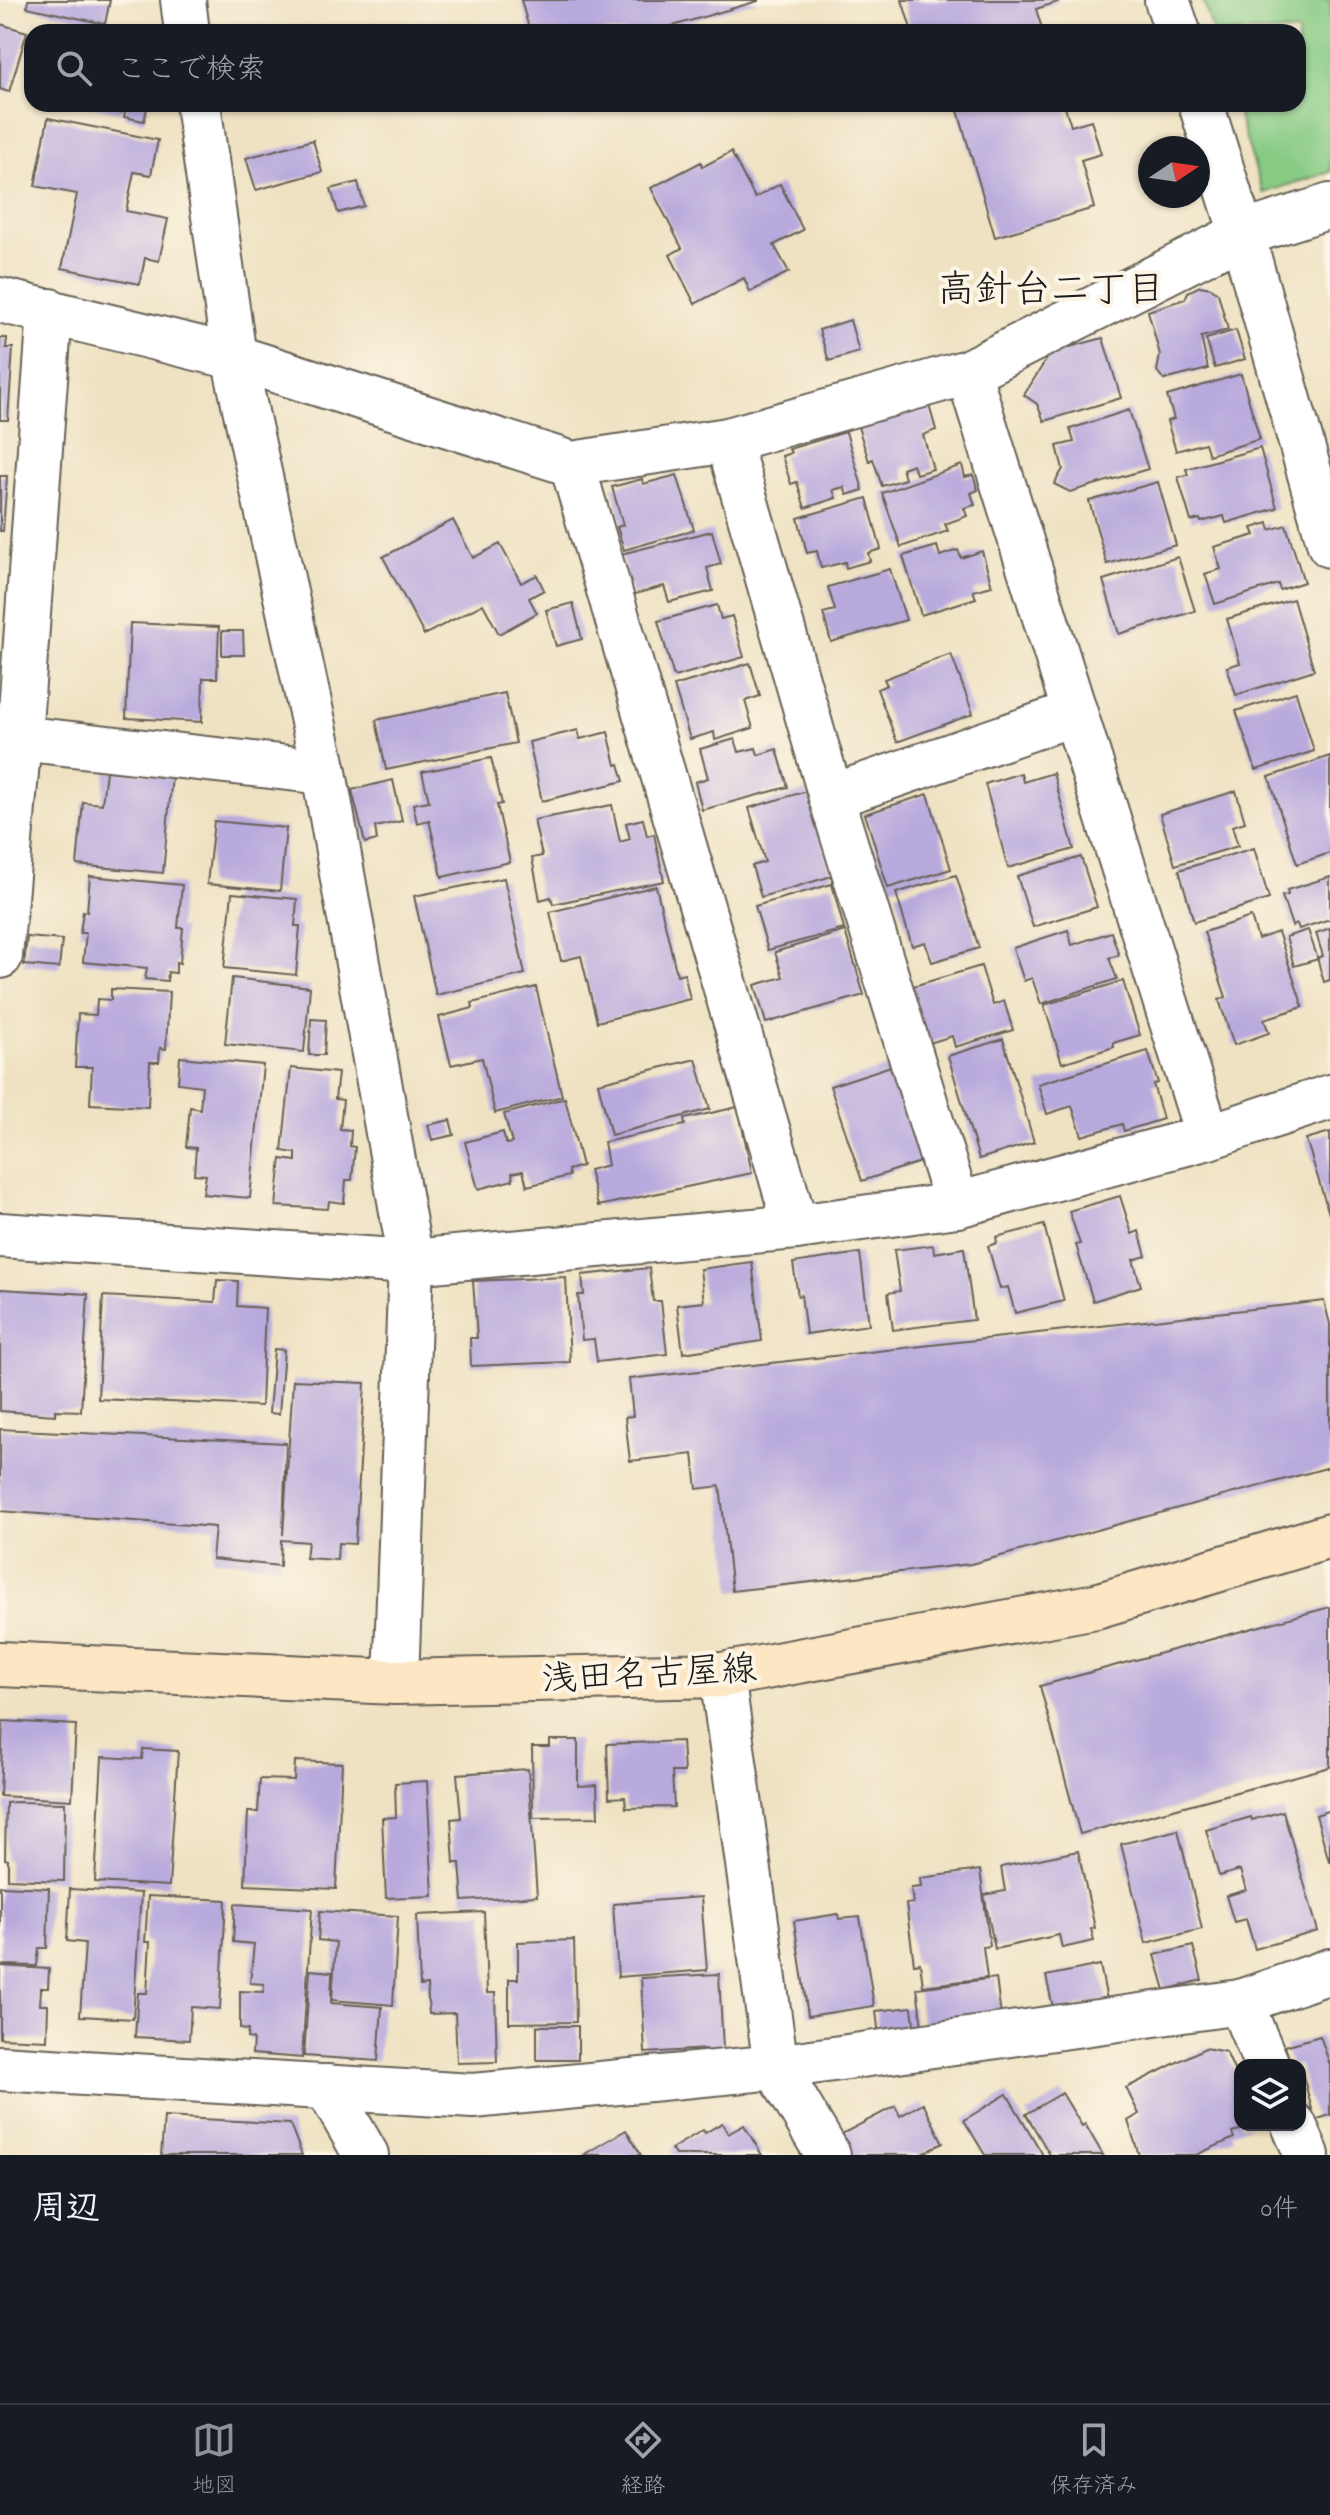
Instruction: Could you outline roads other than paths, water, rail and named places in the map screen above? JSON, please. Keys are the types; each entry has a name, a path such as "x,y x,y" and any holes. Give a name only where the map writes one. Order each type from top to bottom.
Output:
{"main road":[{"name":"浅田名古屋線","path":"0,1664 396,1682 722,1675 1096,1606 1330,1536"}],"street":[{"path":"183,0 186,24"},
{"path":"1167,0 1175,24"},
{"path":"199,112 234,357 324,772 411,1262 396,1682"},
{"path":"1204,112 1242,234 1330,545"},
{"path":"0,300 234,357 572,464 728,440 968,372 1242,234 1330,206"},
{"path":"0,956 10,737 50,311"},
{"path":"968,372 1208,1137"},
{"path":"728,440 831,797 957,1205"},
{"path":"572,464 796,1227"},
{"path":"831,797 1075,713"},
{"path":"10,737 324,772"},
{"path":"0,1235 411,1262 796,1227 957,1205 1208,1137 1330,1097"},
{"path":"722,1675 776,2067 828,2155"},
{"path":"0,2068 473,2096 776,2067 1240,2002 1330,1971"},
{"path":"1240,2002 1264,2059"},
{"path":"327,2087 366,2155"},
{"path":"1297,2131 1307,2155"}],"district":[{"name":"高針台二丁目","path":"1051,288"}]}
